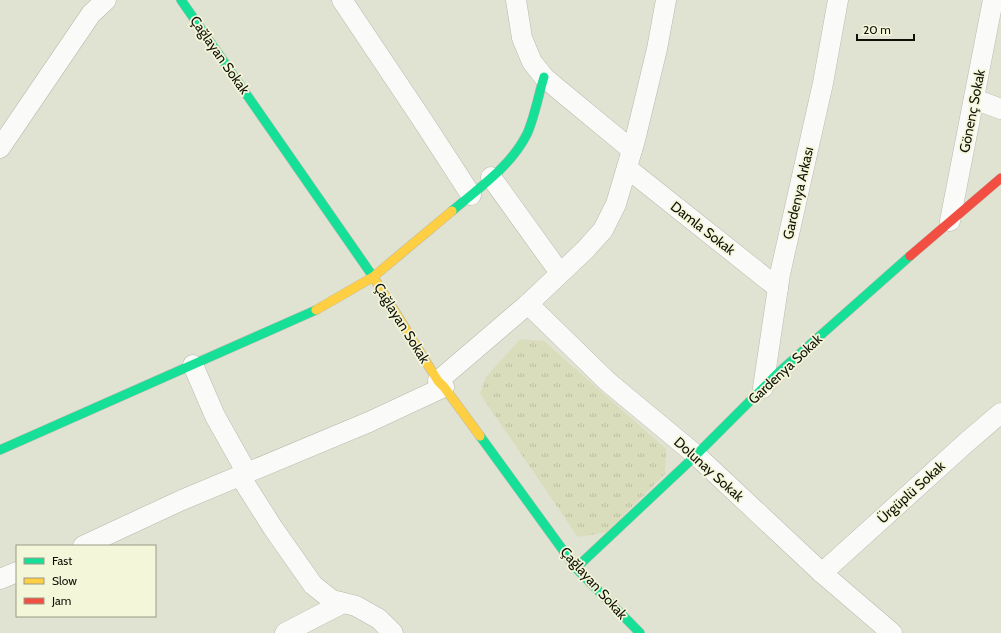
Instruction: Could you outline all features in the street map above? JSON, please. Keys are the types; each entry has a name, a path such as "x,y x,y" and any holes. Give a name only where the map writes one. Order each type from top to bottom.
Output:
{"street":[{"path":"0,148 91,14 106,0"},
{"name":"Çağlayan Sokak","path":"181,0 373,277 441,384 576,568 640,633"},
{"path":"342,0 471,195"},
{"name":"Damla Sokak","path":"516,0 522,38 532,62 544,77 629,159 778,288"},
{"path":"85,545 182,500 369,422 441,384 528,304 603,230 616,204 657,50 666,0"},
{"name":"Gardenya Arkası","path":"763,388 778,288 823,83 838,0"},
{"name":"Gönenç Sokak","path":"950,221 993,0"},
{"path":"0,450 314,311 373,277 471,195 517,152 528,132 544,77"},
{"path":"974,99 1001,109"},
{"path":"491,177 560,273"},
{"name":"Gardenya Sokak","path":"576,568 696,455 778,373 950,221 1001,178"},
{"name":"Dolunay Sokak","path":"528,304 608,382 696,455 822,573 892,633"},
{"path":"194,365 215,416 243,474 273,528 313,585 332,600 356,606 379,619 393,633"},
{"name":"Ürgüplü Sokak","path":"822,573 1001,413"},
{"path":"0,579 16,572"},
{"path":"285,633 343,603"}],"green space":[{"path":"520,339 544,341 666,449 665,474 607,532 578,537 480,394 486,377"}],"traffic: fast":[{"path":"181,0 374,278"},
{"path":"452,211 494,176 520,146 530,128 544,77"},
{"path":"576,568 692,459 778,373 910,256"},
{"path":"0,450 316,310"},
{"path":"480,436 576,568 640,633"}],"traffic: slow":[{"path":"316,310 373,277 452,211"},
{"path":"374,278 438,381 480,436"}],"traffic: jam":[{"path":"910,256 1001,178"}]}
